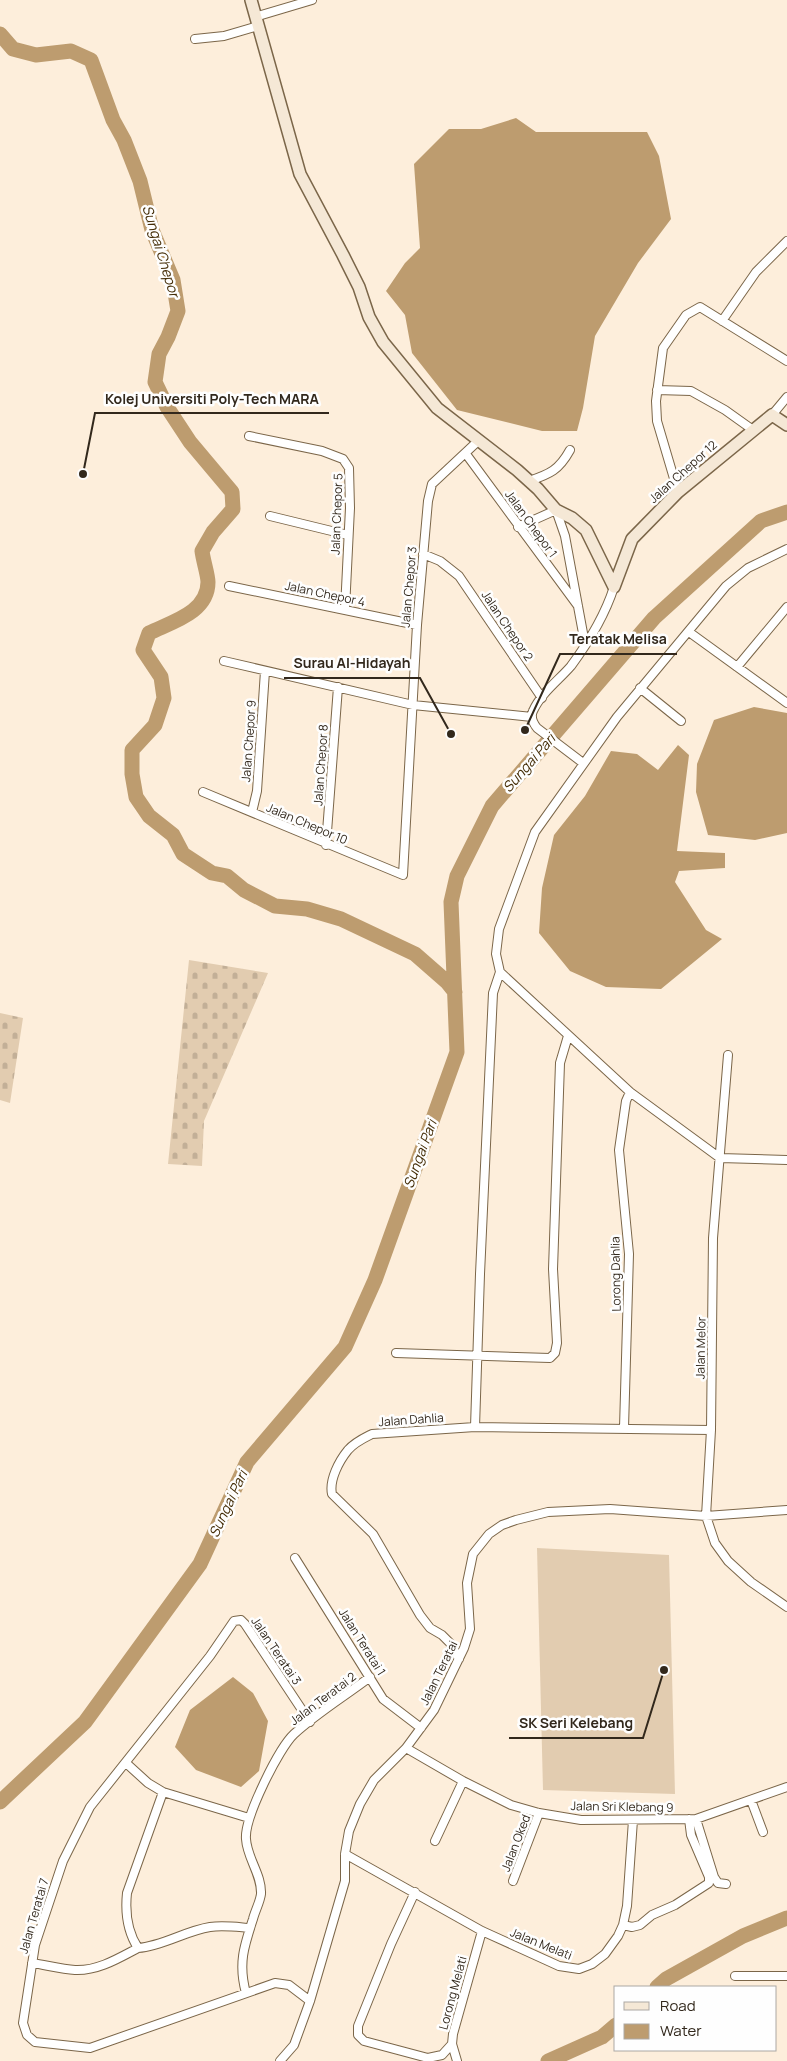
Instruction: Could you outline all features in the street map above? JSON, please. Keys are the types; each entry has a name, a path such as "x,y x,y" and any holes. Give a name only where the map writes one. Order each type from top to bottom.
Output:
{"street":[{"path":"251,0 300,174 359,287 369,317 383,342 437,408 529,481 556,510 572,518 586,530 614,588 605,612 585,644 571,665 542,698 532,713 534,724 537,728 583,763"},
{"path":"195,39 224,36 312,0"},
{"path":"722,321 756,272 787,241"},
{"path":"678,492 657,421 657,390 663,348 686,315 700,307 787,361"},
{"path":"657,390 691,391 725,410 753,430"},
{"path":"787,397 772,415 787,425"},
{"name":"Jalan Chepor 12","path":"614,588 632,539 678,492 772,415"},
{"name":"Jalan Chepor 5","path":"249,436 322,451 343,459 350,468 344,610"},
{"name":"Jalan Chepor 3","path":"403,875 417,624 428,502 432,484 478,441"},
{"path":"529,481 559,467 570,450"},
{"name":"Jalan Chepor 1","path":"466,454 578,606"},
{"path":"518,527 556,510"},
{"name":"Jalan Chepor 1","path":"556,510 565,536 585,644"},
{"path":"270,516 348,535"},
{"path":"475,1427 479,1293 493,993 500,972 496,954 497,939 529,844 542,820 640,688 726,586 748,568 787,549"},
{"name":"Jalan Chepor 2","path":"422,554 440,561 459,576 542,698"},
{"name":"Jalan Chepor 4","path":"229,586 417,624"},
{"path":"737,667 787,607"},
{"path":"689,632 787,703"},
{"path":"224,661 413,705 532,717"},
{"name":"Jalan Chepor 9","path":"252,812 257,791 265,671"},
{"name":"Jalan Chepor 8","path":"326,845 338,687"},
{"path":"640,688 681,721"},
{"name":"Jalan Chepor 10","path":"203,792 326,845 403,875"},
{"path":"500,972 630,1092 720,1158 787,1160"},
{"path":"396,1353 550,1358 555,1353 557,1342 553,1268 560,1063 568,1036"},
{"name":"Jalan Melor","path":"728,1055 713,1238 711,1430 706,1516 716,1543 728,1561 751,1582 787,1607"},
{"name":"Lorong Dahlia","path":"624,1428 630,1254 619,1150 626,1101 630,1092"},
{"name":"Jalan Dahlia","path":"459,1659 451,1644 442,1635 430,1628 420,1615 373,1534 353,1513 338,1502 332,1494 330,1487 333,1477 348,1450 358,1441 372,1434 475,1427 711,1430"},
{"name":"Jalan Teratai","path":"280,2061 294,2045 310,2000 345,1881 345,1854 349,1830 374,1780 406,1748 434,1710 459,1659 470,1629 467,1583 472,1554 489,1534 502,1525 548,1512 610,1509 706,1516 787,1510"},
{"name":"Jalan Teratai 1","path":"295,1558 387,1703 421,1728"},
{"name":"Jalan Teratai 3","path":"239,1620 245,1624 310,1722"},
{"name":"Jalan Teratai 7","path":"239,1620 232,1622 210,1656 90,1807 63,1861 35,1945 23,2023 27,2035 35,2042 90,2048 275,1983 289,1985 310,2000"},
{"name":"Jalan Teratai 2","path":"246,1993 241,1976 243,1949 261,1896 260,1884 246,1840 252,1808 276,1761 292,1736 370,1677"},
{"name":"Jalan Sri Klebang 9","path":"406,1748 463,1781 511,1805 540,1813 581,1820 692,1819 787,1787"},
{"path":"126,1764 148,1783 163,1792 249,1818"},
{"path":"435,1841 463,1781"},
{"path":"138,1948 129,1928 125,1910 127,1893 163,1792"},
{"path":"751,1800 763,1832"},
{"name":"Jalan Oked","path":"513,1881 540,1813"},
{"path":"692,1819 714,1877 718,1883 726,1884"},
{"path":"623,1925 632,1927 640,1925 652,1915 675,1905 709,1883 710,1877 691,1835 692,1819"},
{"name":"Jalan Melati","path":"345,1854 482,1931 559,1966 574,1969 592,1964 605,1954 618,1936 623,1925 627,1906 633,1820"},
{"path":"415,1892 391,1944 358,2026 358,2035 364,2041 428,2058 442,2055 452,2044"},
{"path":"32,1963 76,1970 90,1969 113,1961 138,1948 150,1947 210,1927 232,1926 250,1928"},
{"name":"Lorong Melati","path":"457,2061 452,2044 453,2034 482,1931"},
{"path":"735,1976 787,1976"}],"green space":[{"path":"189,960 268,973 204,1121 202,1166 168,1164"},
{"path":"0,1013 23,1018 10,1103 0,1100"},
{"path":"537,1548 669,1555 675,1794 543,1790"}],"water":[{"path":"516,118 536,132 647,132 659,156 671,219 638,263 595,336 583,408 577,431 542,431 457,410 412,353 405,315 386,291 405,263 420,248 414,164 449,129 481,129"},
{"path":"754,707 787,713 787,833 755,840 708,835 696,792 697,764 714,720"},
{"path":"678,745 689,755 677,851 725,853 725,868 679,871 675,882 706,930 722,939 661,989 606,987 570,971 539,933 542,888 554,835 585,796 611,751 637,754 658,770"},
{"path":"233,1677 253,1693 268,1721 259,1771 241,1787 196,1770 175,1747 190,1710"}],"waterway":[{"name":"Sungai Chepor","path":"0,34 13,49 36,55 71,51 91,60 113,120 124,140 140,181 152,230 173,280 178,311 159,354 155,382 167,407 190,442 232,492 233,509 213,532 202,551 208,582 202,602 187,615 149,633 143,650 161,677 164,698 155,725 132,750 132,774 136,797 149,816 173,835 183,854 212,873 227,876 244,890 275,906 307,909 341,919 415,954 447,982 455,992"},
{"name":"Sungai Pari","path":"0,1802 85,1722 200,1564 247,1462 345,1347 375,1280 457,1052 451,902 457,876 492,806 654,618 761,521 787,512"},
{"path":"658,1986 666,1979 743,1936 787,1918"},
{"path":"548,2061 602,2037 614,2027"}],"place":[{"name":"Kolej Universiti Poly-Tech MARA","path":"83,474"},
{"name":"Teratak Melisa","path":"525,730"},
{"name":"Surau Al-Hidayah","path":"451,734"},
{"name":"SK Seri Kelebang","path":"664,1670"}]}
